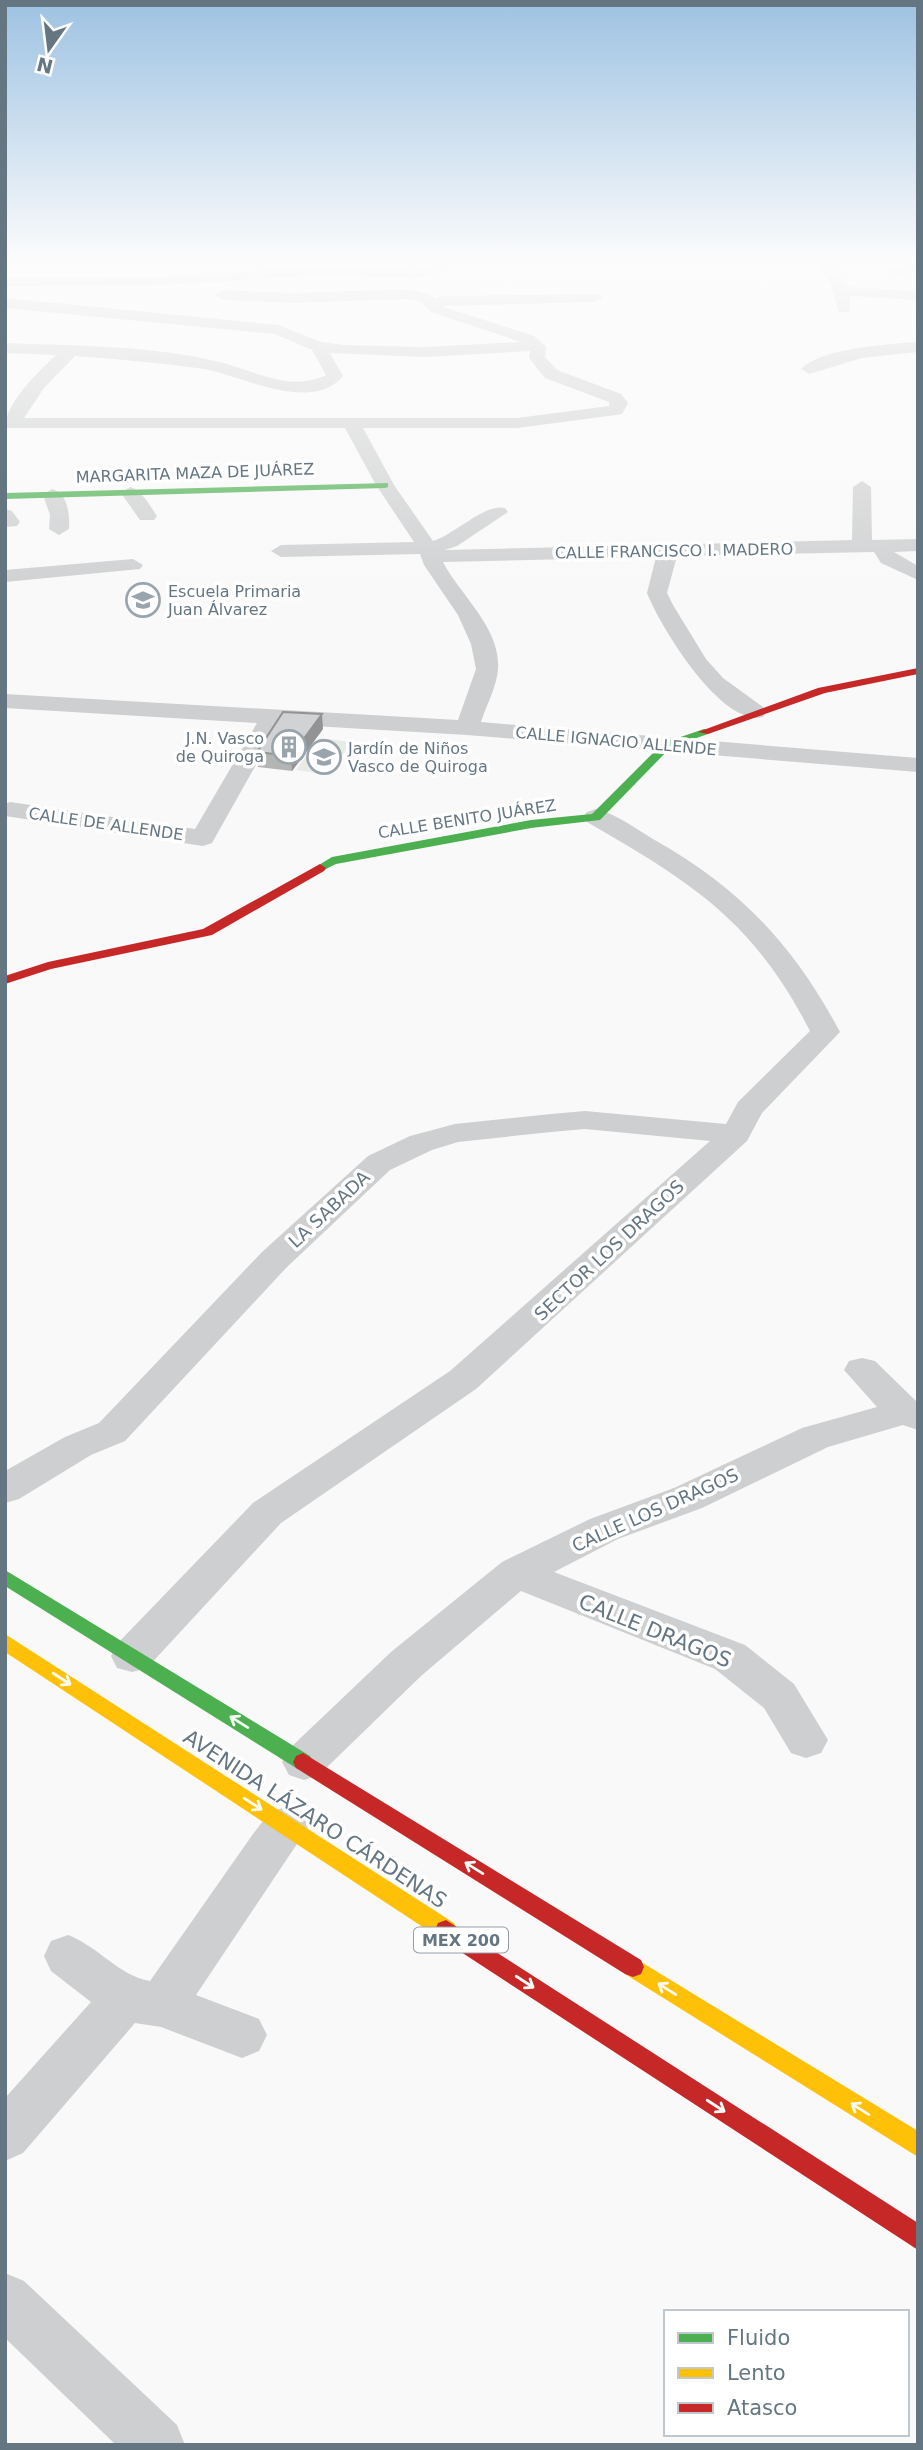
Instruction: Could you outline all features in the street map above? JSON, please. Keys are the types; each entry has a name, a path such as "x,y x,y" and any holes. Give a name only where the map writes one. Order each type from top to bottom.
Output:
{"street":[{"path":"9,423 42,376"},
{"path":"248,376 268,385 308,385 328,381 335,376"},
{"path":"9,423 517,423 610,412 615,410 619,402 615,398 557,376"},
{"path":"31,445 46,423"},
{"path":"351,424 386,485 469,615 482,643 487,669 467,728"},
{"name":"MARGARITA MAZA DE JUÁREZ","path":"5,496 386,485"},
{"path":"862,487 860,521 872,546 888,559 918,574"},
{"path":"130,492 147,516"},
{"path":"52,495 60,515 59,529"},
{"path":"282,560 431,556 498,512"},
{"name":"CALLE FRANCISCO I. MADERO","path":"431,556 918,545"},
{"path":"668,551 657,593 662,605 697,662 715,683 755,712"},
{"path":"5,576 133,565"},
{"path":"596,817 667,745 822,690 918,671"},
{"name":"CALLE IGNACIO ALLENDE","path":"5,701 467,728 918,765"},
{"name":"CALLE DE ALLENDE","path":"10,810 203,838 272,716"},
{"name":"CALLE BENITO JUÁREZ","path":"5,980 48,966 207,932 332,861 531,824 596,817"},
{"name":"SECTOR LOS DRAGOS","path":"132,1656 242,1536 267,1513 463,1380 520,1332 736,1134 749,1109 825,1032 810,1001 742,916 719,893 665,856 596,817"},
{"name":"LA SABADA","path":"5,1489 78,1446 112,1432 274,1260 379,1163 421,1143 455,1133 585,1120 736,1134"},
{"path":"862,1370 911,1415"},
{"name":"CALLE LOS DRAGOS","path":"304,1762 406,1664 516,1573 604,1529 688,1498 815,1437 911,1415"},
{"name":"CALLE DRAGOS","path":"516,1573 730,1657 779,1696 806,1740"},
{"path":"5,1577 918,2145"},
{"name":"AVENIDA LÁZARO CÁRDENAS","path":"5,1642 918,2238"},
{"path":"5,2136 212,1934 257,1861 286,1826"},
{"path":"68,1956 143,2002 242,2035"},
{"path":"5,2300 157,2445"}],"shaded area":[{"path":"319,738 351,742 329,775 296,770"}],"building":[{"path":"283,712 322,714 291,756 257,752"}],"traffic: fast":[{"path":"5,496 385,485"},
{"path":"320,868 332,861 531,824 596,817 667,745 704,732"},
{"path":"5,1577 303,1762"}],"traffic: slow":[{"path":"5,1642 446,1930"},
{"path":"633,1967 918,2145"}],"traffic: jam":[{"path":"704,732 822,690 918,671"},
{"path":"5,980 48,966 207,932 320,868"},
{"path":"303,1762 633,1967"},
{"path":"446,1930 918,2238"}],"place":[{"name":"Escuela Primaria Juan Álvarez","path":"143,600"},
{"name":"J.N. Vasco de Quiroga","path":"289,747"},
{"name":"Jardín de Niños Vasco de Quiroga","path":"324,757"}]}
